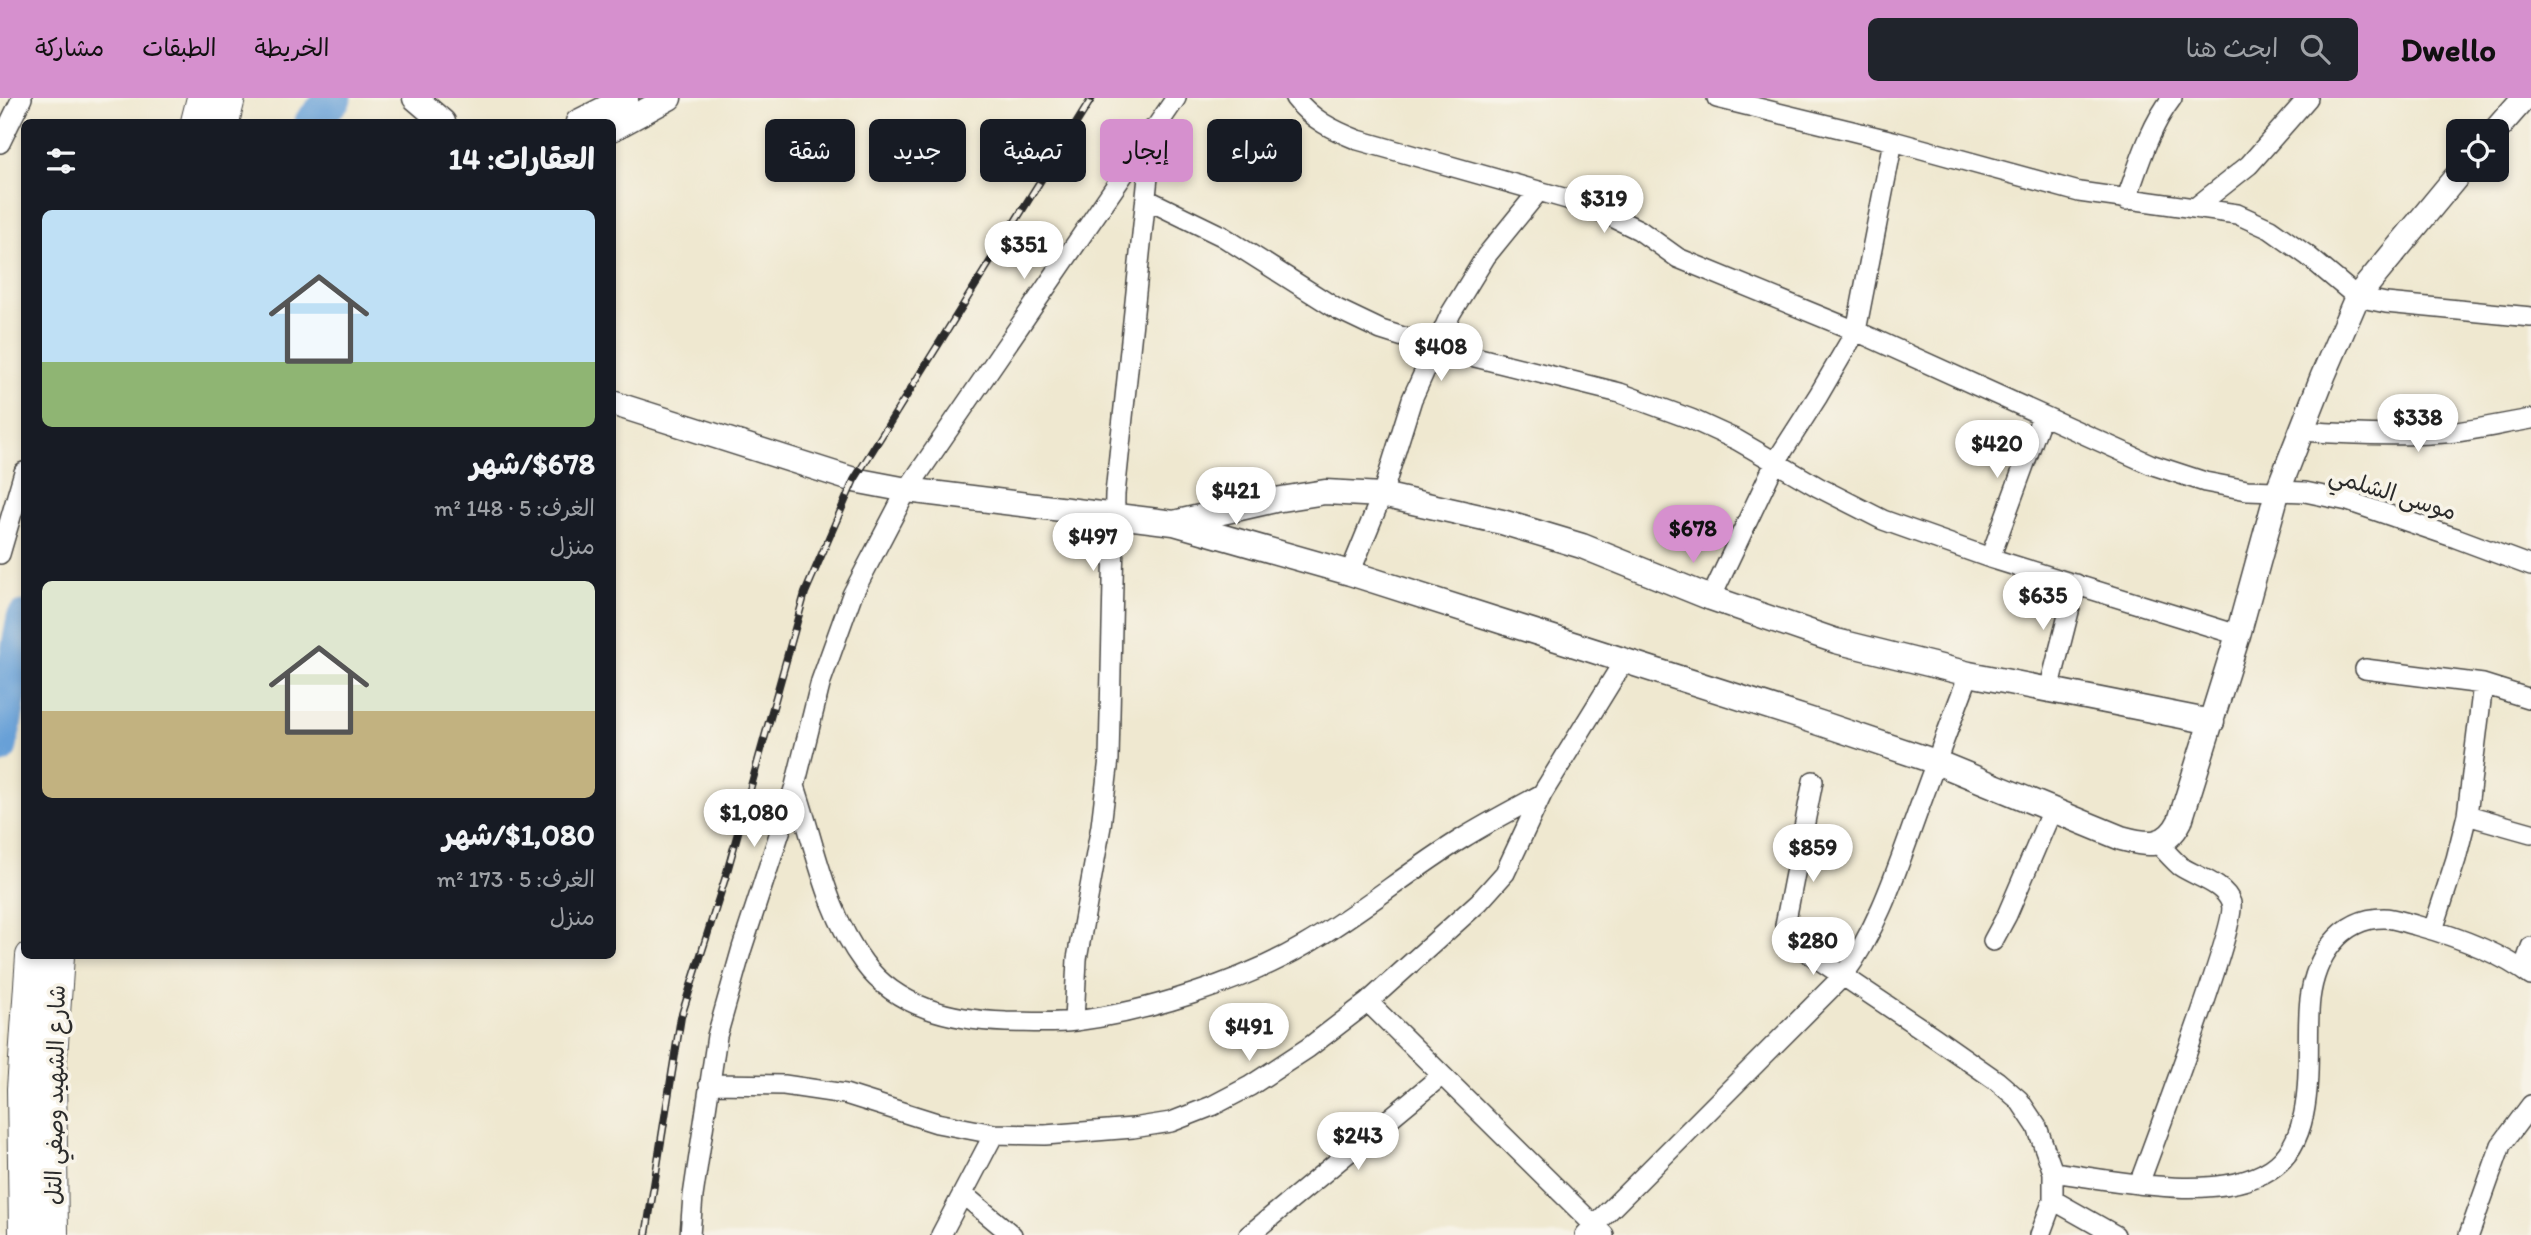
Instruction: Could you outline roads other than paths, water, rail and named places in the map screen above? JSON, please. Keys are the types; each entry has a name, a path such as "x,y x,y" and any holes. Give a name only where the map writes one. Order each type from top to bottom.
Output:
{"main road":[{"path":"204,108 220,119"},
{"name":"شارع الشهيد وصفي التل","path":"24,1235 22,1089 52,959"},
{"name":"شارع الشهيد وصفي التل","path":"52,959 53,1235"}],"street":[{"path":"0,144 22,98"},
{"path":"415,98 440,119"},
{"path":"584,119 626,98"},
{"path":"616,126 669,98"},
{"path":"1160,119 1176,98"},
{"name":"موسى الشلمي","path":"1295,98 1304,110 1329,129 1358,140 1567,199 1602,212 1639,230 1678,258 1856,331 2150,464 2205,482 2246,490 2305,492 2348,501 2531,566"},
{"path":"1717,98 1893,141 2079,192 2236,214 2270,229 2308,256 2357,297 2386,303 2531,317"},
{"path":"2126,200 2160,113 2172,98"},
{"path":"2196,207 2249,165 2308,98"},
{"path":"2506,119 2524,98"},
{"path":"1711,598 1774,463 1856,331 1893,141"},
{"path":"690,1235 717,1037 795,786 821,681 852,595 907,490 1116,182"},
{"path":"1074,1021 1077,959 1101,826 1109,760 1114,517 1148,182"},
{"path":"616,404 834,475 907,490 1174,523 1350,573 1936,762 2121,838 2148,844 2158,843 2171,836 2180,821 2213,722 2277,493 2357,297 2452,182"},
{"path":"1350,573 1382,495 1412,399 1435,347 1469,282 1486,256 1538,192"},
{"path":"1146,199 1222,236 1336,309 1381,330 1435,347 1620,393 1691,419 1737,440 1774,463 1883,520 1990,558 2238,635"},
{"path":"1990,558 2042,416"},
{"path":"2303,431 2364,436 2458,432 2531,419"},
{"path":"0,554 21,482"},
{"path":"1174,523 1275,500 1325,492 1382,495 1502,522 1582,546 1711,598 1836,641 1969,674 2213,722"},
{"path":"1273,552 1263,542 1259,528 1265,511 1275,500"},
{"path":"2049,690 2076,584"},
{"path":"709,1084 784,1085 834,1092 937,1123 994,1134 1091,1132 1171,1122 1212,1106 1251,1086 1308,1048 1368,1002 1479,902 1505,873 1542,794 1624,661"},
{"path":"2365,669 2483,684 2531,699"},
{"path":"1368,1002 1595,1232 1713,1104 1843,976 1857,957 1875,921 1969,674"},
{"path":"2433,930 2456,859 2466,815 2483,684"},
{"path":"1813,782 1785,925 1793,942 1934,1037 2019,1100 2037,1127 2053,1172 2053,1200 2040,1235"},
{"path":"795,786 839,918 855,950 876,976 917,1006 949,1016 995,1021 1074,1021 1145,1007 1224,983 1280,958 1326,932 1463,838 1542,794"},
{"path":"1993,942 2052,810"},
{"path":"2466,815 2531,833"},
{"path":"2139,1184 2221,953 2233,909 2226,894 2181,866 2158,843"},
{"path":"2053,1172 2172,1188 2209,1187 2249,1180 2273,1168 2290,1149 2305,1110 2313,981 2335,938 2351,926 2369,919 2387,918 2433,930 2465,941 2527,973 2531,947"},
{"path":"1250,1235 1441,1076"},
{"path":"2469,1235 2501,1144 2531,1105"},
{"path":"942,1235 994,1134"},
{"path":"964,1195 1012,1235"},
{"path":"2053,1200 2115,1235"}],"waterway":[{"path":"315,119 334,98"},
{"path":"0,746 21,634"}],"railway":[{"path":"646,1235 681,1017 725,879 805,593 854,480 1092,98"}]}
